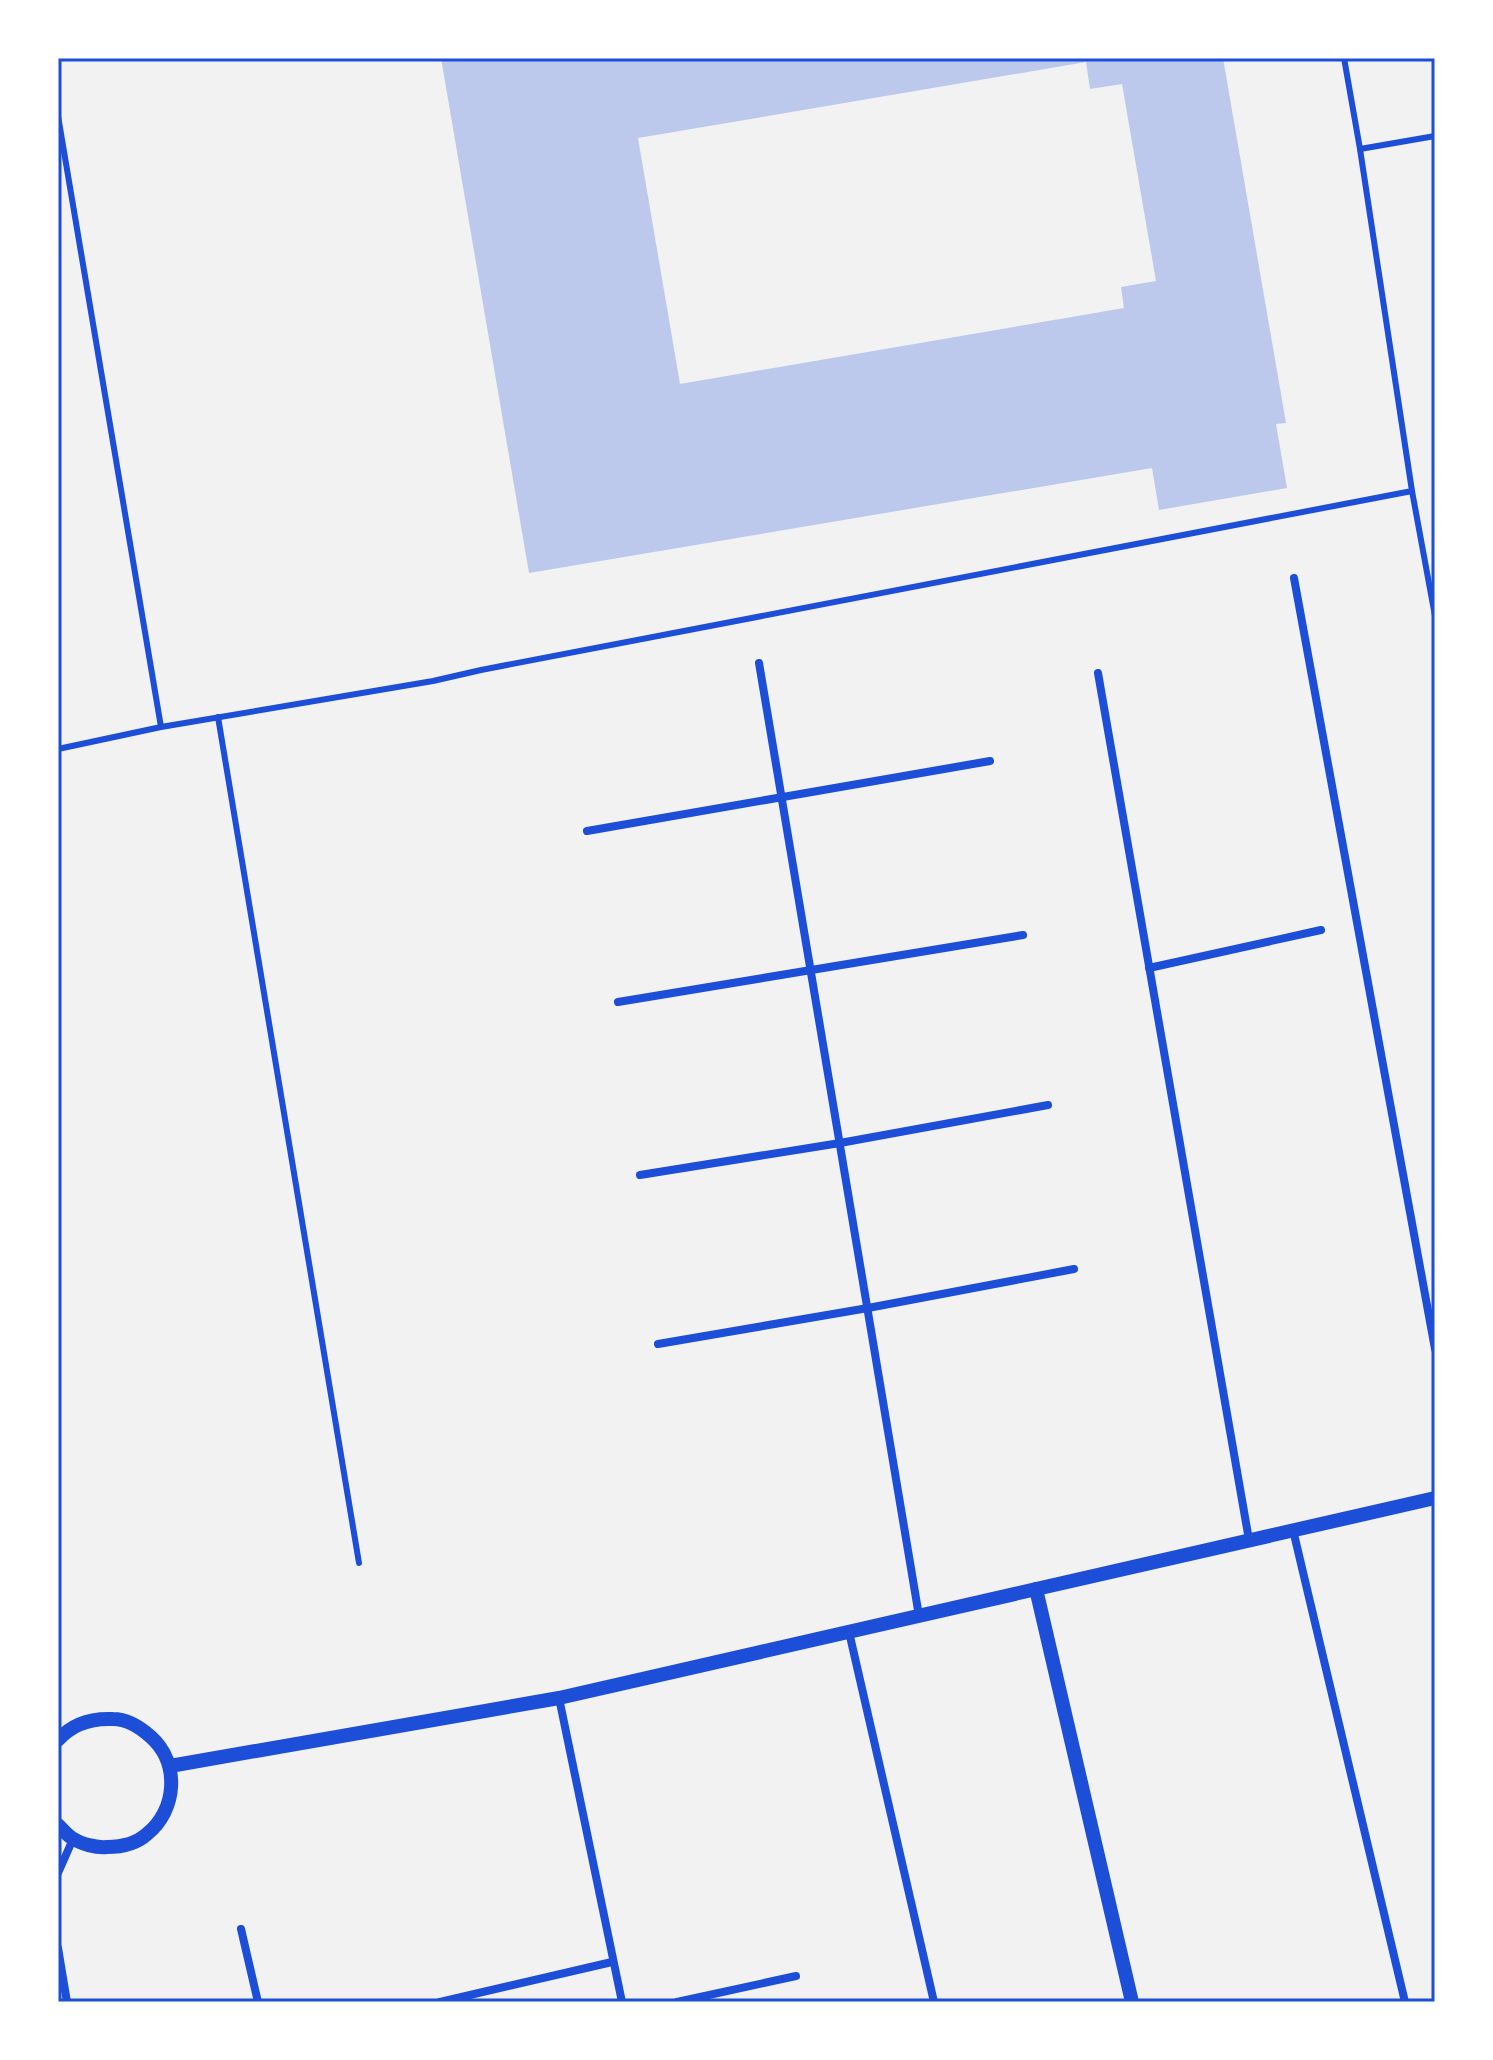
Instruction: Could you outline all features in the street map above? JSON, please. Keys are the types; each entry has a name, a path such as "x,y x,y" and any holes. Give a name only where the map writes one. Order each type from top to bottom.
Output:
{"street":[{"path":"1294,578 1435,1349"},
{"path":"759,663 919,1616"},
{"path":"1098,673 1249,1540"},
{"path":"587,831 990,761"},
{"path":"1149,968 1321,930"},
{"path":"618,1002 1023,935"},
{"path":"640,1175 1048,1105"},
{"path":"658,1344 1074,1269"},
{"path":"170,1766 559,1698 1435,1498"},
{"path":"1293,1530 1405,2002"},
{"path":"1036,1589 1132,2002"},
{"path":"849,1632 934,2002"},
{"path":"559,1698 622,2002"},
{"path":"60,1733 93,1719 118,1719 141,1728 159,1745 170,1766 172,1792 163,1816 146,1835 123,1846 97,1848 65,1841"},
{"path":"58,1825 65,1841 58,1873"},
{"path":"241,1929 258,2002"},
{"path":"58,1948 67,2002"},
{"path":"440,2002 612,1962"},
{"path":"677,2002 796,1976"}],"lane":[{"path":"1344,58 1412,491 1435,616"},
{"path":"58,116 161,727"},
{"path":"1360,149 1435,136"},
{"path":"58,749 161,727 433,681 1412,491"},
{"path":"218,717 359,1563"}],"building":[{"path":"441,58 1223,58 1286,423 1276,424 1287,488 1159,510 1152,468 529,573","holes":["1086,62 1090,89 1122,84 1156,281 1121,287 1124,308 680,384 638,138"]}]}
